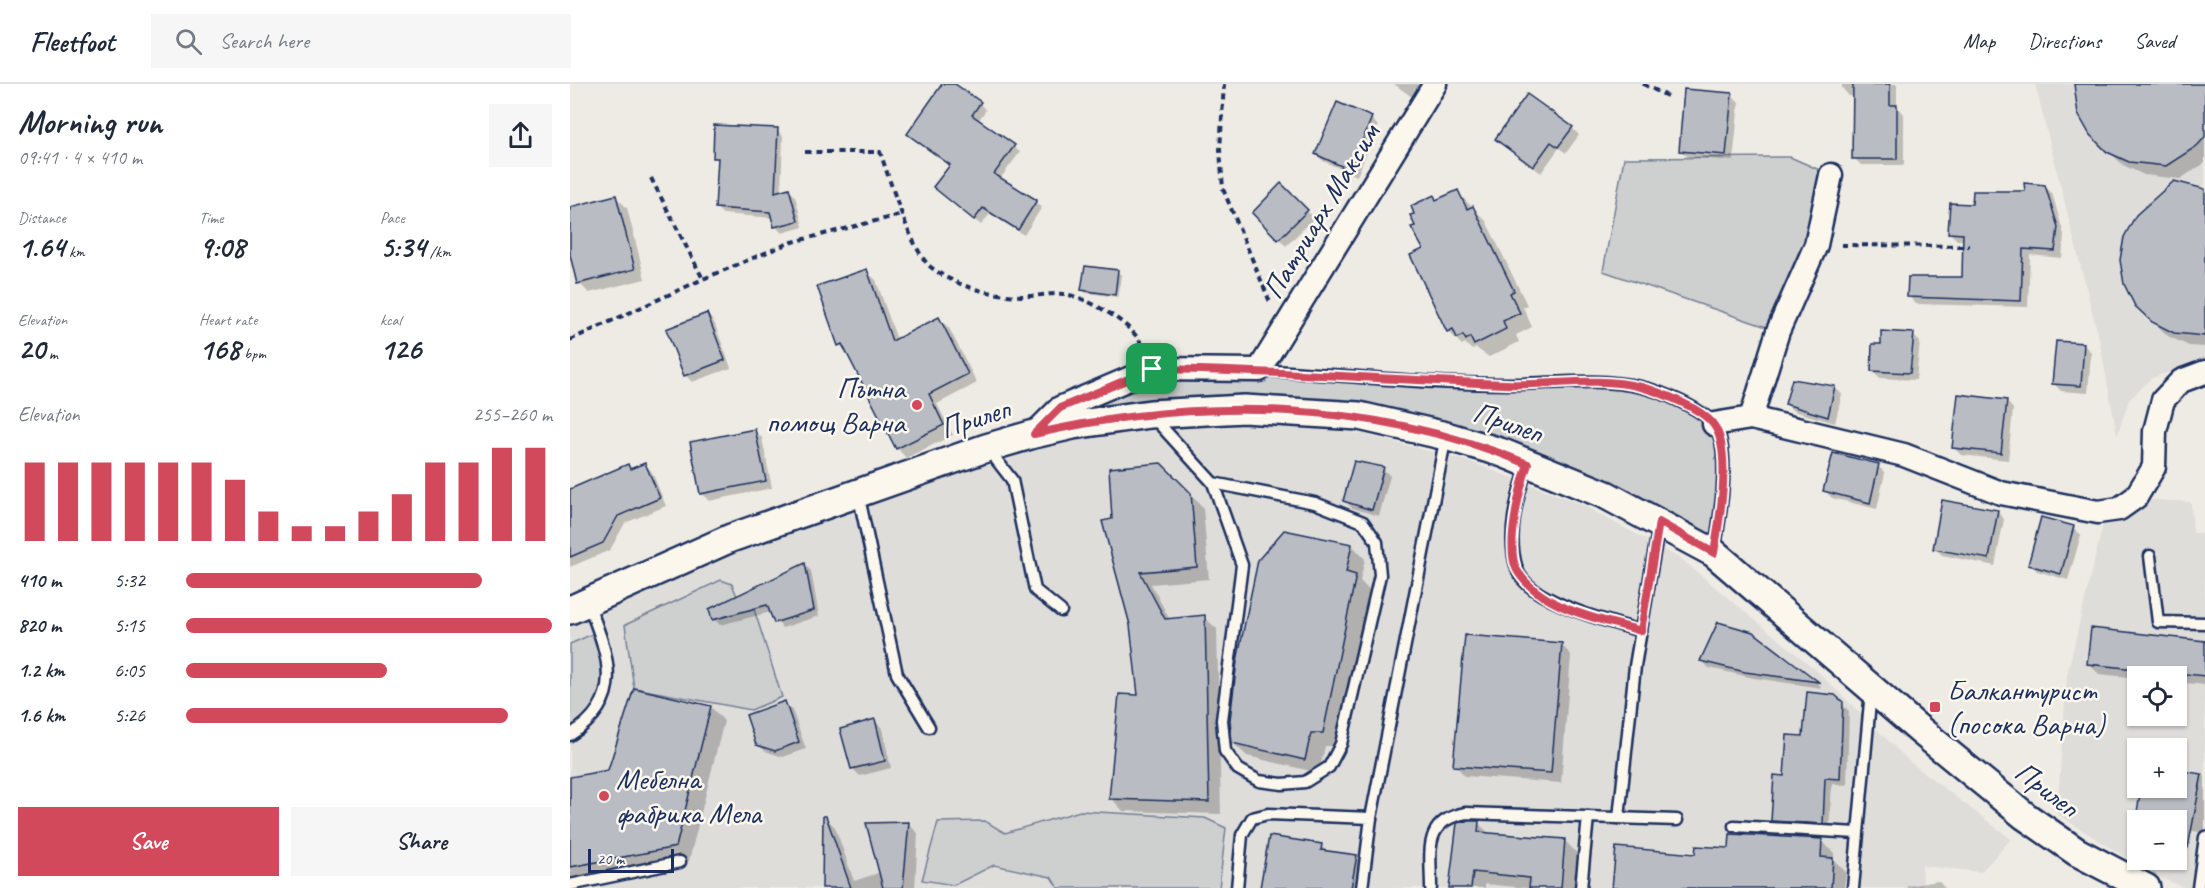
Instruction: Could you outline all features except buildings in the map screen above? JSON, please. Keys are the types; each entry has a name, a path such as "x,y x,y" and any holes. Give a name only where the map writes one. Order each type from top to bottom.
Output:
{"street":[{"name":"Патриарх Максим","path":"1259,370 1435,84"},
{"path":"1751,418 1778,331 1816,244 1831,175"},
{"path":"1034,434 1060,408 1152,369 1259,370"},
{"path":"1714,424 1751,418 1905,455 2001,493 2098,512 2119,509 2136,497 2154,467 2155,431 2163,400 2181,381 2205,372"},
{"name":"Прилеп","path":"579,606 731,538 986,448 1034,434 1150,414 1244,409 1359,416 1446,436 1528,464 1606,495 1714,553 2025,816 2077,852 2146,888"}],"lane":[{"path":"1259,370 1508,384 1603,381 1642,387 1695,408 1714,424 1722,454 1724,489 1714,553"},
{"path":"1150,414 1213,483 1242,565 1222,720 1225,751 1238,769 1259,781 1282,784 1305,782 1329,767 1341,744 1380,575 1377,542 1363,522 1315,503 1213,483"},
{"path":"1362,888 1371,818 1446,436"},
{"path":"986,448 1012,480 1035,590 1061,612"},
{"path":"1528,464 1517,497 1514,541 1517,570 1537,592 1571,610 1641,631"},
{"path":"858,493 897,674 929,727"},
{"path":"1619,818 1641,631 1659,522"},
{"path":"2150,556 2158,622 2205,623"},
{"path":"570,735 587,725 603,700 610,675 606,655 579,606"},
{"path":"1853,888 1871,687"},
{"path":"1431,888 1431,844 1435,828 1449,816 1466,813 1677,820"},
{"path":"1236,888 1242,835 1252,818 1268,814 1371,818"},
{"path":"1581,888 1588,817"},
{"path":"1734,826 1857,833"},
{"path":"2198,888 2205,837"},
{"path":"570,885 680,862"}],"path":[{"path":"1224,84 1220,150 1223,189 1282,333"},
{"path":"1644,84 1667,96"},
{"path":"805,152 880,152 913,238 930,267 964,286 994,293 1025,296 1065,294 1107,311 1138,337 1152,369"},
{"path":"651,178 703,279"},
{"path":"570,340 703,279 789,243 903,214"},
{"path":"1816,244 1969,246"}],"shaded area":[{"path":"2035,84 2205,84 2205,360 2152,378 2129,400 2117,436 2100,343"},
{"path":"1790,157 1831,175 1778,331 1603,271 1624,158"},
{"path":"1152,369 1643,387 1714,424 1722,454 1717,538 1633,495 1495,434 1361,407 1074,416"},
{"path":"1270,424 1363,434 1471,462 1581,504 1681,559 1816,670 1910,762 2011,839 1981,872 1922,866 1923,888 570,888 570,623 637,593 819,519 966,469 1076,439 1166,425"},
{"path":"2137,499 2191,502 2193,533 2205,533 2205,888 2186,888 2145,870 2187,870 2187,810 2127,810 2127,858 2057,814 2067,675 2105,516"},
{"path":"721,580 732,584 743,611 754,609 782,697 751,710 634,688 625,625"},
{"path":"599,631 606,655 603,700 570,735 570,644"},
{"path":"1080,811 1205,818 1226,828 1219,888 1058,888 1051,877 994,865 954,885 922,880 938,822 985,821 1005,833"}],"place":[{"name":"Пътна помощ Варна","path":"917,405"},
{"name":"Балкантурист (посока Варна)","path":"1935,707"},
{"name":"Мебелна фабрика Мела","path":"604,796"}],"route":[{"path":"1152,369 1259,370 1508,384 1603,381 1642,387 1695,408 1714,424 1722,454 1724,489 1714,553 1659,522 1641,631 1571,610 1537,592 1517,570 1514,541 1517,497 1528,464 1503,453 1446,436 1359,416 1244,409 1150,414 1074,425 1034,434 1060,408 1152,369"}]}
